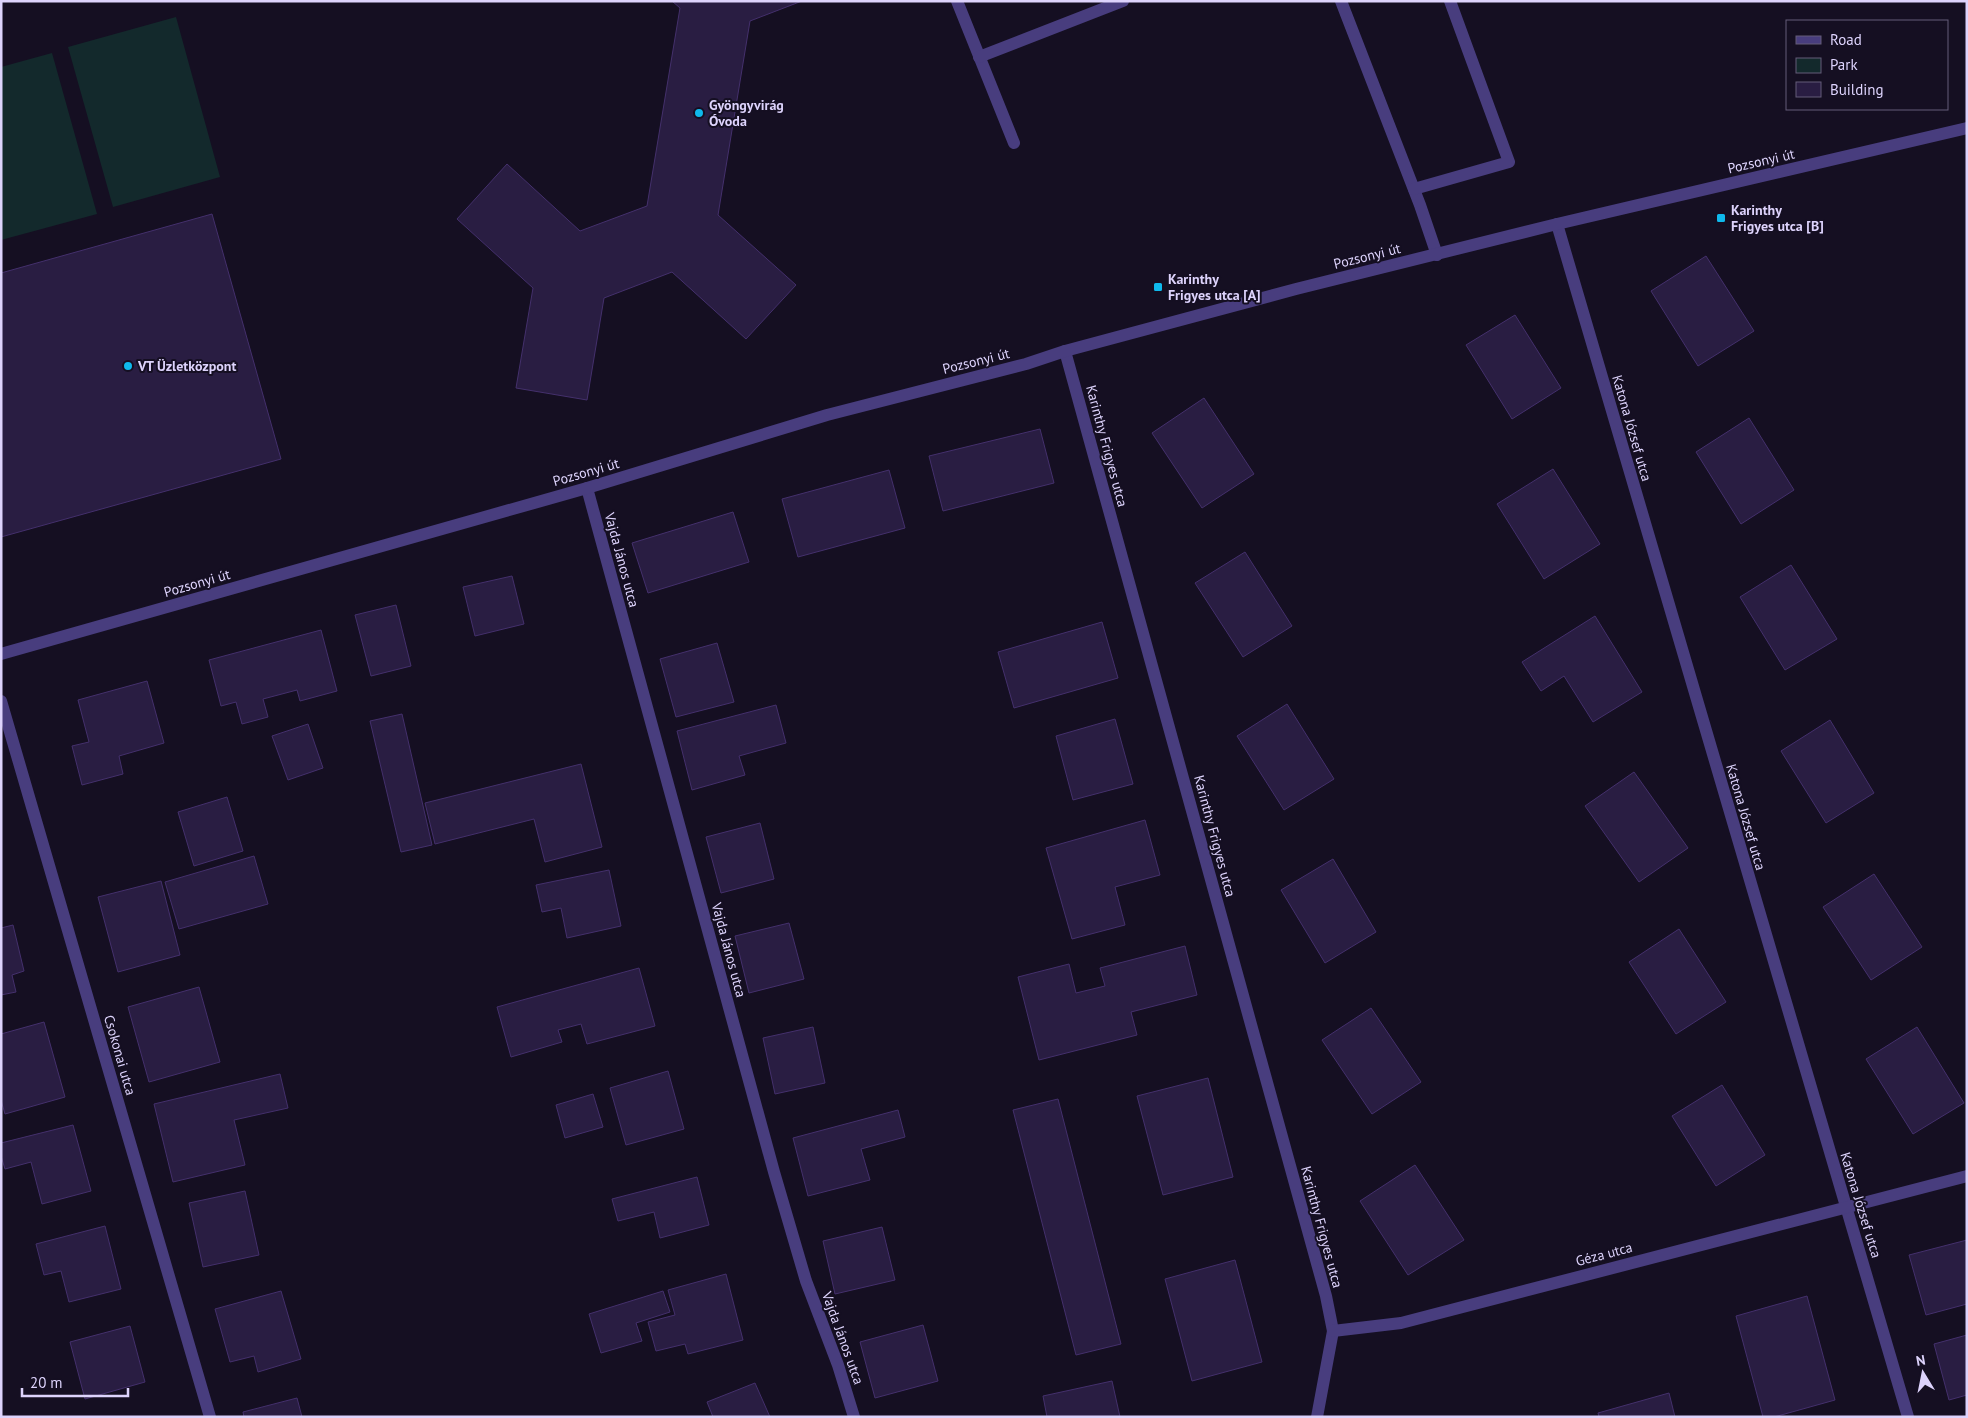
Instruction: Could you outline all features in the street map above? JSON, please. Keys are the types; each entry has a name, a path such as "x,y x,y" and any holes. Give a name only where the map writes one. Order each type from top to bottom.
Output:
{"street":[{"path":"957,1 1014,143"},
{"path":"979,57 1123,1"},
{"path":"1341,1 1437,255"},
{"path":"1414,190 1509,162 1450,1"},
{"name":"Pozsonyi út","path":"1,654 586,488 827,415 1026,364 1065,351 1296,289 1557,224 1967,128"},
{"name":"Katona József utca","path":"1557,224 1908,1417"},
{"name":"Karinthy Frigyes utca","path":"1065,351 1324,1287 1333,1331"},
{"name":"Vajda János utca","path":"586,488 777,1182 806,1281 838,1365 854,1417"},
{"name":"Csokonai utca","path":"1,701 210,1417"},
{"name":"Géza utca","path":"1333,1331 1401,1323 1967,1176"},
{"path":"1317,1417 1333,1331"}],"green space":[{"path":"176,17 220,177 113,207 68,47"},
{"path":"52,53 97,214 1,240 1,67"}],"building":[{"path":"672,1 802,1 750,21 718,215 796,285 746,339 672,272 604,298 587,400 516,388 533,288 457,219 507,164 580,231 647,206 680,8"},
{"name":"VT Üzletközpont","path":"212,214 281,459 1,537 1,273"},
{"path":"1706,256 1754,331 1698,366 1651,291"},
{"path":"1515,315 1561,388 1512,419 1466,345"},
{"path":"1204,398 1254,474 1202,508 1152,433"},
{"path":"1749,418 1794,490 1741,524 1696,452"},
{"path":"1040,429 1054,483 943,511 929,456"},
{"path":"1553,469 1600,544 1544,579 1497,504"},
{"path":"889,470 905,528 798,557 782,499"},
{"path":"733,512 749,562 648,593 632,543"},
{"path":"1245,552 1292,626 1243,657 1195,583"},
{"path":"1791,565 1837,639 1785,670 1740,597"},
{"path":"512,576 524,624 475,636 463,587"},
{"path":"396,605 411,666 371,676 355,615"},
{"path":"1595,616 1642,692 1593,722 1564,676 1541,691 1522,662"},
{"path":"1102,622 1118,678 1014,708 998,652"},
{"path":"321,630 337,691 300,701 297,690 263,699 268,717 242,724 236,702 221,706 209,660"},
{"path":"717,643 734,702 676,717 660,659"},
{"path":"147,681 164,743 119,756 123,774 82,785 72,746 89,742 78,700"},
{"path":"1287,704 1334,779 1284,810 1237,736"},
{"path":"776,705 786,743 739,756 745,775 692,790 677,731"},
{"path":"402,714 432,845 401,852 370,721"},
{"path":"1115,719 1133,784 1073,800 1056,736"},
{"path":"1830,720 1874,793 1826,823 1781,751"},
{"path":"308,724 323,768 288,780 272,736"},
{"path":"581,764 602,847 545,862 534,819 435,844 425,803"},
{"path":"1634,772 1688,848 1639,882 1585,806"},
{"path":"227,797 243,851 194,866 178,812"},
{"path":"1145,820 1160,875 1115,887 1125,925 1072,939 1046,848"},
{"path":"760,823 774,879 721,893 706,837"},
{"path":"254,856 268,904 179,929 165,882"},
{"path":"1333,859 1376,932 1325,963 1281,890"},
{"path":"609,870 621,926 567,938 561,908 542,912 536,885"},
{"path":"1874,874 1922,947 1871,980 1823,907"},
{"path":"161,881 180,955 118,972 98,897"},
{"path":"789,923 804,979 749,993 735,936"},
{"path":"13,925 24,971 12,975 16,992 1,995 1,928"},
{"path":"1679,929 1726,1002 1676,1034 1629,962"},
{"path":"1185,946 1197,995 1131,1012 1137,1035 1039,1060 1018,977 1069,964 1076,993 1105,986 1100,968"},
{"path":"639,968 655,1026 587,1044 581,1024 558,1030 562,1042 511,1057 497,1007"},
{"path":"199,987 220,1062 149,1082 128,1007"},
{"path":"1371,1008 1421,1082 1372,1114 1322,1040"},
{"path":"44,1022 65,1097 5,1114 1,1100 1,1034"},
{"path":"813,1027 825,1083 775,1094 763,1038"},
{"path":"1917,1027 1964,1103 1913,1134 1866,1059"},
{"path":"668,1071 684,1129 626,1145 610,1088"},
{"path":"280,1074 288,1108 234,1120 245,1165 173,1182 154,1104"},
{"path":"1208,1078 1233,1177 1163,1195 1137,1096"},
{"path":"1722,1085 1765,1155 1716,1186 1672,1116"},
{"path":"593,1094 603,1127 565,1138 556,1105"},
{"path":"1058,1099 1121,1344 1076,1355 1013,1110"},
{"path":"898,1110 905,1137 861,1149 870,1180 808,1196 793,1138"},
{"path":"73,1125 91,1191 42,1204 31,1162 5,1169 1,1156 1,1143"},
{"path":"1415,1165 1464,1240 1408,1275 1360,1201"},
{"path":"697,1177 709,1225 660,1238 654,1212 618,1221 612,1199"},
{"path":"245,1191 259,1255 203,1267 189,1203"},
{"path":"105,1226 121,1289 69,1302 61,1271 44,1275 36,1244"},
{"path":"882,1227 895,1280 835,1294 823,1241"},
{"path":"1967,1240 1967,1304 1926,1315 1909,1255"},
{"path":"1235,1260 1262,1362 1192,1381 1165,1279"},
{"path":"726,1274 743,1340 688,1354 685,1344 656,1351 648,1322 675,1315 668,1290"},
{"path":"281,1291 301,1359 258,1372 254,1356 230,1362 215,1309"},
{"path":"663,1291 670,1312 636,1323 642,1341 601,1353 589,1314"},
{"path":"1807,1296 1835,1400 1774,1417 1763,1417 1736,1316"},
{"path":"923,1325 938,1381 875,1398 860,1342"},
{"path":"130,1326 145,1382 85,1399 70,1342"},
{"path":"1967,1335 1967,1395 1949,1400 1934,1344"},
{"path":"1112,1381 1120,1417 1047,1417 1043,1396"},
{"path":"755,1383 770,1417 713,1417 707,1402"},
{"path":"1669,1393 1675,1417 1599,1417 1598,1413"},
{"path":"297,1398 302,1417 244,1417 243,1412"}],"place":[{"name":"Gyöngyvirág Óvoda","path":"699,113"},
{"name":"Karinthy Frigyes utca [B]","path":"1721,218"},
{"name":"Karinthy Frigyes utca [A]","path":"1158,287"},
{"name":"VT Üzletközpont","path":"128,366"}]}
